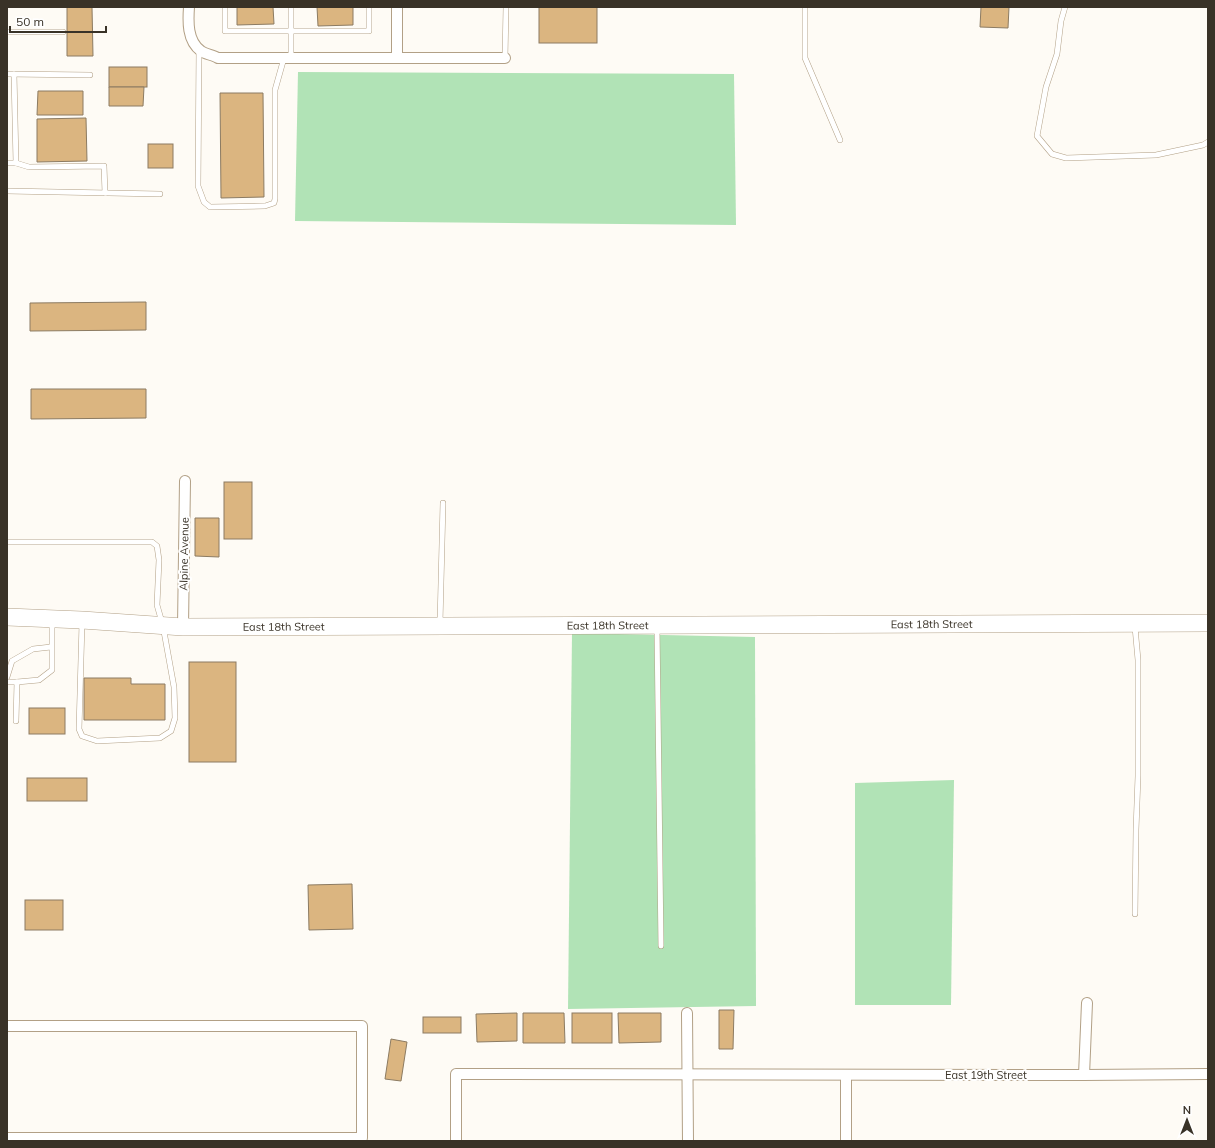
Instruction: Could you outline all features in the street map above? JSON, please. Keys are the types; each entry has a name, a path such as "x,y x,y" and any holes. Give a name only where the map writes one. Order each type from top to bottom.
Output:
{"main road":[{"name":"East 18th Street","path":"7,617 82,620 183,627 1208,622"}],"street":[{"path":"189,7 188,24 192,42 200,51 218,58 505,58"},
{"path":"398,7 398,57"},
{"name":"Alpine Avenue","path":"183,627 185,481"},
{"path":"1084,1075 1087,1003"},
{"path":"687,1013 688,1141"},
{"path":"7,1026 362,1026 362,1138 7,1138"},
{"name":"East 19th Street","path":"456,1141 456,1074 1208,1074"},
{"path":"846,1075 846,1141"}],"lane":[{"path":"225,7 225,31 369,31 369,7"},
{"path":"199,49 198,186 201,196 204,202 210,207 265,206 274,203 275,90 288,57 291,31 291,7"},
{"path":"505,58 506,7"},
{"path":"805,7 805,58 840,140"},
{"path":"1065,7 1061,21 1057,54 1046,88 1037,136 1052,154 1066,158 1156,155 1203,145 1208,142"},
{"path":"7,32 63,32"},
{"path":"7,74 90,75"},
{"path":"14,74 16,163"},
{"path":"7,163 16,163 29,167 104,166 105,193"},
{"path":"7,191 160,194"},
{"path":"440,626 443,504"},
{"path":"7,542 152,542 157,546 159,560 157,605 163,626 174,687 175,718 171,731 160,738 97,741 82,736 79,729 82,620"},
{"path":"7,682 39,680 52,670 52,619"},
{"path":"1135,623 1138,660 1138,776 1135,914"},
{"path":"657,625 661,946"},
{"path":"7,677 12,661 33,648 51,647"},
{"path":"16,721 17,682"}],"green space":[{"path":"298,72 734,74 736,225 295,221"},
{"path":"572,633 755,637 756,1006 568,1009"},
{"path":"954,780 951,1005 855,1005 855,783"}],"building":[{"path":"67,7 92,7 93,56 67,56"},
{"path":"237,7 273,7 274,24 237,25"},
{"path":"317,7 353,7 353,25 318,26"},
{"path":"539,7 597,7 597,43 539,43"},
{"path":"981,7 1009,7 1008,28 980,27"},
{"path":"109,67 147,67 147,87 109,87"},
{"path":"109,87 144,87 143,106 109,106"},
{"path":"38,91 83,91 83,115 37,115"},
{"path":"220,93 263,93 264,197 221,198"},
{"path":"86,118 87,161 37,162 37,119"},
{"path":"148,144 173,144 173,168 148,168"},
{"path":"146,302 146,330 30,331 30,303"},
{"path":"31,389 146,389 146,418 31,419"},
{"path":"224,482 252,482 252,539 224,539"},
{"path":"195,518 219,518 219,557 195,556"},
{"path":"189,662 236,662 236,762 189,762"},
{"path":"84,678 131,678 131,684 165,684 165,720 84,720"},
{"path":"29,708 65,708 65,734 29,734"},
{"path":"27,778 87,778 87,801 27,801"},
{"path":"352,884 353,929 309,930 308,885"},
{"path":"25,900 63,900 63,930 25,930"},
{"path":"719,1010 734,1010 733,1049 719,1049"},
{"path":"517,1013 517,1041 477,1042 476,1014"},
{"path":"523,1013 564,1013 565,1043 523,1043"},
{"path":"572,1013 612,1013 612,1043 572,1043"},
{"path":"618,1013 661,1013 661,1042 619,1043"},
{"path":"423,1017 461,1017 461,1033 423,1033"},
{"path":"391,1039 407,1042 401,1081 385,1079"}]}
